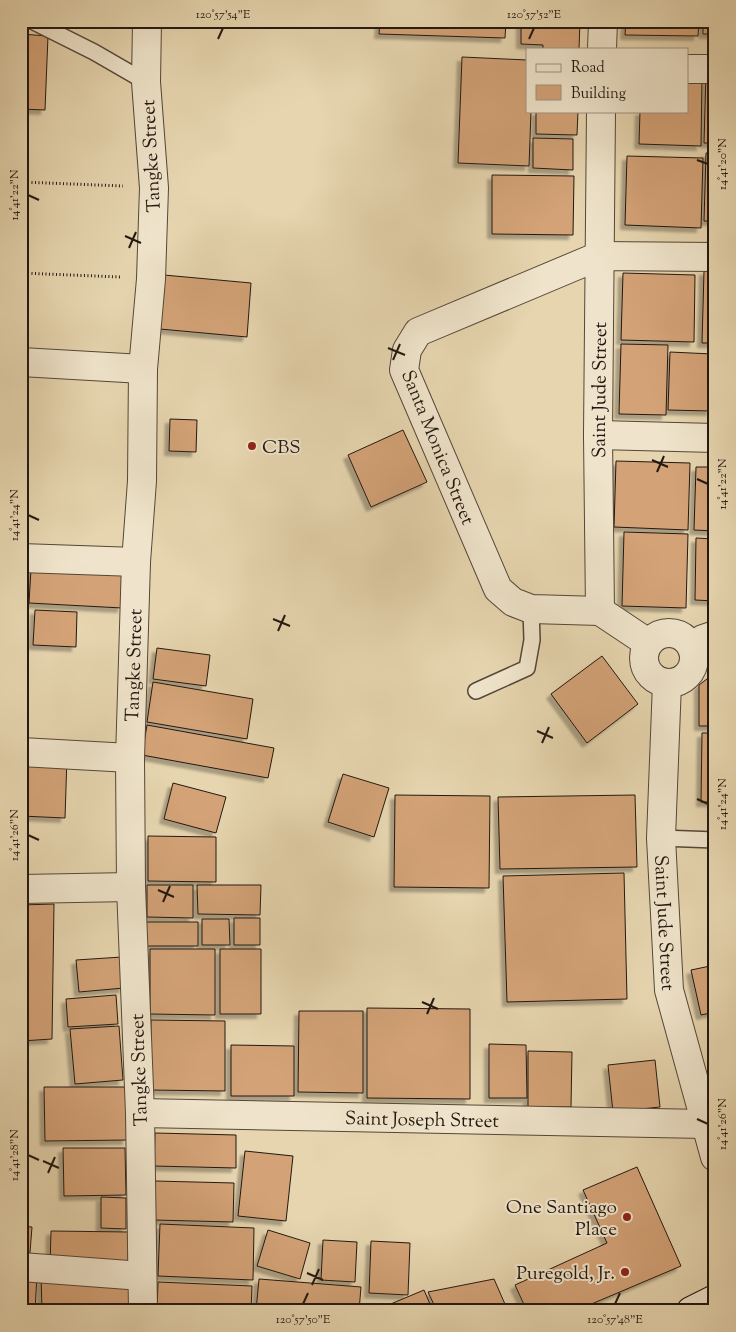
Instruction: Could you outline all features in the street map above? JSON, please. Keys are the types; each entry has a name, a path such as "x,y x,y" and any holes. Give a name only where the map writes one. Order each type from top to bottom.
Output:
{"street":[{"name":"Tangke Street","path":"143,1311 140,1114 131,888 130,758 136,562 142,481 143,369 151,279 154,188 146,82 147,21"},
{"path":"602,48 603,21"},
{"path":"688,69 715,69"},
{"name":"Saint Jude Street","path":"600,611 598,435 601,112"},
{"path":"599,256 715,257"},
{"name":"Santa Monica Street","path":"599,256 418,332 407,350 404,370 498,589 513,602 531,609 600,611"},
{"path":"21,362 143,369"},
{"path":"598,435 715,438"},
{"path":"21,558 136,562"},
{"path":"600,611 648,643"},
{"path":"671,633 680,635 687,641 703,642 694,656 693,665 689,673 683,679 667,683 658,681 646,669 644,651 654,637 671,633"},
{"name":"Saint Jude Street","path":"667,683 661,838 669,990 715,1157"},
{"path":"21,752 130,758"},
{"path":"21,889 131,888"},
{"name":"Saint Joseph Street","path":"140,1114 705,1124"},
{"path":"21,1267 142,1276"},
{"path":"691,1311 715,1299"}],"lane":[{"path":"32,21 94,52 146,82"},
{"path":"476,691 527,668 532,640 531,609"},
{"path":"661,838 715,840"}],"path":[{"path":"21,182 154,188"},
{"path":"21,273 151,279"}],"building":[{"path":"380,21 506,21 505,38 379,34"},
{"path":"521,21 580,21 579,48 543,48 543,45 521,44"},
{"path":"626,21 699,21 698,36 625,35"},
{"path":"703,21 715,21 715,34 703,34"},
{"path":"21,34 48,36 45,110 21,109"},
{"path":"462,57 526,60 526,112 531,112 529,166 458,163"},
{"path":"706,72 715,72 715,143 704,143"},
{"path":"688,76 702,76 701,146 639,144 640,112 688,112"},
{"path":"536,112 578,112 577,135 536,134"},
{"path":"533,138 573,139 573,170 533,168"},
{"path":"706,153 715,153 715,221 704,221"},
{"path":"627,156 703,158 701,228 625,225"},
{"path":"492,175 574,176 573,235 492,234"},
{"path":"704,271 715,271 715,343 702,343"},
{"path":"623,273 695,275 694,342 621,340"},
{"path":"164,275 251,283 247,337 160,329"},
{"path":"621,344 668,345 666,415 619,414"},
{"path":"670,352 712,354 711,411 668,410"},
{"path":"170,419 197,420 196,452 169,451"},
{"path":"403,430 427,482 371,507 348,455"},
{"path":"616,461 690,463 688,530 614,527"},
{"path":"696,467 715,467 715,531 694,530"},
{"path":"624,532 688,534 686,608 622,606"},
{"path":"696,538 715,539 715,601 695,600"},
{"path":"31,569 123,574 122,608 29,603"},
{"path":"21,572 25,572 23,613 21,613"},
{"path":"35,610 77,612 76,647 33,645"},
{"path":"157,648 210,655 206,686 153,679"},
{"path":"602,656 638,704 587,743 551,694"},
{"path":"715,673 715,726 699,726 699,685"},
{"path":"153,682 253,699 247,739 147,722"},
{"path":"147,725 274,748 268,778 142,755"},
{"path":"702,733 715,733 715,802 701,802"},
{"path":"21,755 67,757 65,818 21,816"},
{"path":"343,774 389,788 374,837 328,822"},
{"path":"173,783 226,797 216,833 164,819"},
{"path":"395,795 490,796 489,888 394,887"},
{"path":"635,795 637,867 500,869 498,797"},
{"path":"148,836 216,837 216,882 148,881"},
{"path":"624,873 627,999 507,1002 503,876"},
{"path":"147,885 193,885 193,918 147,917"},
{"path":"197,885 261,885 260,915 198,914"},
{"path":"54,904 52,1039 21,1041 21,905"},
{"path":"234,918 260,918 260,945 234,945"},
{"path":"202,919 229,919 230,945 202,945"},
{"path":"145,922 198,922 198,946 145,946"},
{"path":"150,949 215,949 215,1015 150,1014"},
{"path":"220,949 261,949 261,1014 220,1014"},
{"path":"122,957 124,988 79,992 76,960"},
{"path":"715,965 715,1012 701,1015 691,970"},
{"path":"116,995 118,1024 68,1027 66,999"},
{"path":"367,1008 470,1009 470,1099 367,1098"},
{"path":"299,1011 363,1011 363,1093 298,1092"},
{"path":"151,1020 225,1021 225,1091 150,1090"},
{"path":"119,1026 123,1080 75,1084 70,1029"},
{"path":"489,1044 526,1045 527,1098 489,1098"},
{"path":"231,1045 294,1046 294,1096 231,1096"},
{"path":"528,1051 572,1052 571,1107 528,1107"},
{"path":"655,1060 660,1107 613,1112 608,1065"},
{"path":"44,1087 126,1087 127,1140 45,1141"},
{"path":"155,1133 236,1135 236,1168 154,1166"},
{"path":"63,1148 125,1148 126,1195 64,1196"},
{"path":"245,1151 293,1156 286,1221 238,1216"},
{"name":"One Santiago Place","path":"637,1167 681,1266 575,1311 527,1311 515,1285 607,1243 583,1190"},
{"path":"155,1181 234,1183 233,1222 154,1220"},
{"path":"101,1197 126,1198 126,1229 101,1228"},
{"path":"160,1224 254,1228 253,1280 158,1276"},
{"path":"21,1226 32,1227 29,1265 21,1264"},
{"path":"268,1230 310,1243 300,1279 257,1266"},
{"path":"51,1231 129,1232 128,1269 50,1268"},
{"path":"323,1240 357,1242 355,1282 321,1280"},
{"path":"371,1241 410,1243 408,1295 369,1293"},
{"path":"41,1273 133,1280 133,1311 42,1311"},
{"path":"21,1275 37,1275 35,1311 21,1311"},
{"path":"259,1279 361,1287 359,1311 256,1311"},
{"path":"494,1279 508,1311 437,1311 428,1292"},
{"path":"158,1282 252,1286 251,1311 157,1311"},
{"path":"424,1290 433,1311 374,1311"}],"place":[{"name":"CBS","path":"252,446"},
{"name":"One Santiago Place","path":"627,1217"},
{"name":"Puregold, Jr.","path":"625,1272"}]}
